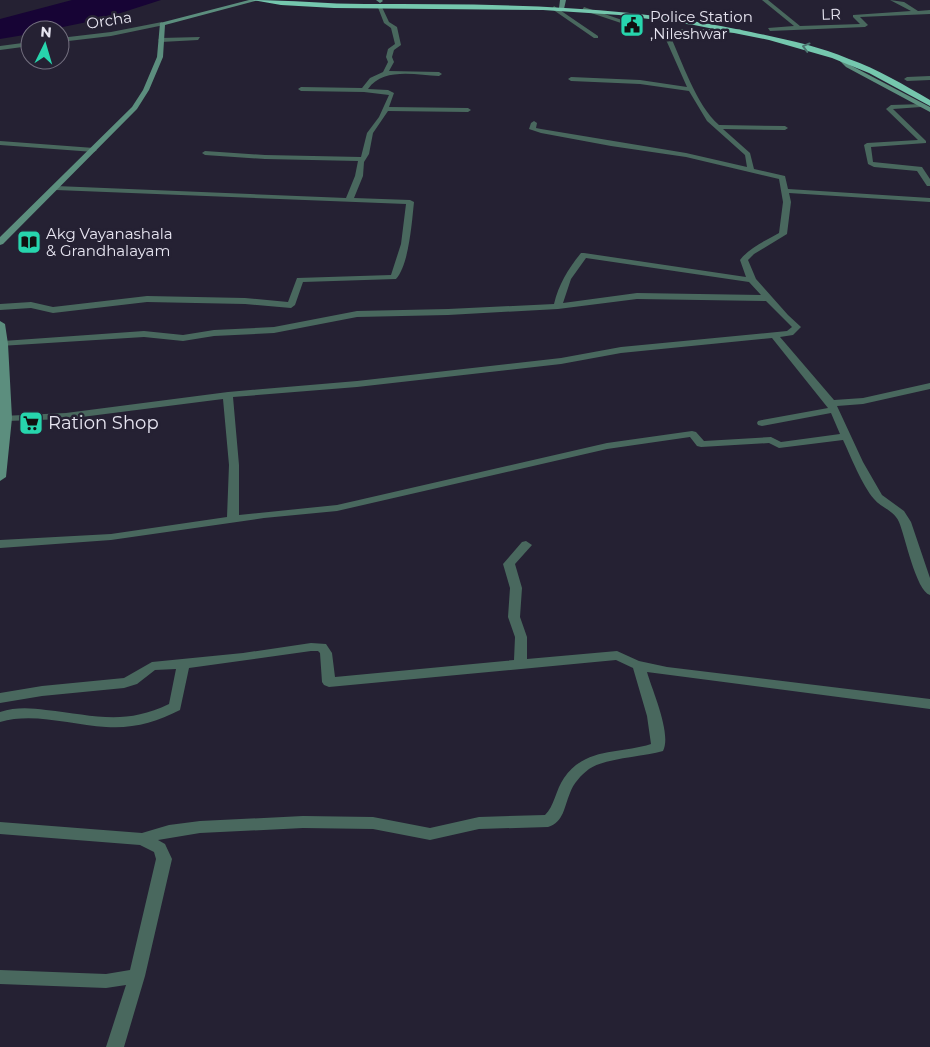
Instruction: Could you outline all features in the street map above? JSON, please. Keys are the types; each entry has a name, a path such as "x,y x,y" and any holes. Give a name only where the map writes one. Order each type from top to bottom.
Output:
{"highway":[{"path":"255,0 301,4 379,2"},
{"path":"308,0 626,6"},
{"path":"560,4 584,9 654,16 740,32 804,47 867,69 930,103"},
{"path":"643,8 770,29 835,48 874,63"},
{"path":"904,77 921,86"}],"main road":[{"path":"0,242 116,129 140,100 160,57 162,24 255,0"},
{"path":"840,58 848,66 930,110"},
{"path":"0,324 3,344 6,418 2,433 0,478"}],"street":[{"path":"765,0 799,28"},
{"path":"892,0 902,3 917,13"},
{"path":"379,2 388,23 394,27 398,45 391,49 388,57 391,62 385,73"},
{"path":"560,4 596,37"},
{"path":"584,9 623,22"},
{"name":"LR","path":"770,29 865,25 855,16 930,12"},
{"name":"Orcha","path":"70,39 111,34 162,24"},
{"path":"740,32 666,32 691,89 709,120 748,154 751,170"},
{"path":"161,40 198,38"},
{"path":"0,48 20,45"},
{"path":"364,90 372,79 385,73 440,74"},
{"path":"904,77 930,78"},
{"path":"571,79 640,82 691,89"},
{"path":"301,89 364,90 392,93 382,117 370,133 366,154 349,200"},
{"path":"921,105 892,107 889,109 924,142 867,145 870,163 874,166 918,169 930,184"},
{"path":"385,109 468,110"},
{"path":"6,418 66,416 228,395 356,384 561,361 621,350 790,333 797,327 785,318 752,280 744,260 751,252 783,234 787,202 782,178 686,155 611,144 532,129 534,123"},
{"path":"717,127 785,128"},
{"path":"0,143 94,150"},
{"path":"205,153 265,157 363,159"},
{"path":"0,307 31,305 53,310 147,299 230,300 291,306 300,280 393,278 405,244 410,202 56,188"},
{"path":"786,191 930,200"},
{"path":"558,306 562,284 572,268 584,255 752,280"},
{"path":"3,344 144,334 183,338 214,333 274,330 358,314 448,312 558,306 637,296 769,298"},
{"path":"774,334 832,406 845,437 878,496 900,514 905,522 920,571 930,591"},
{"path":"762,423 832,406 930,386"},
{"path":"228,395 234,465 233,520"},
{"path":"0,544 111,537 357,505 607,446 692,434 701,444 771,440 779,445 845,437"},
{"path":"520,665 521,637 514,617 516,588 509,564 526,545"},
{"path":"0,698 42,691 124,683 132,681 152,666 322,647 326,653 329,682 617,655 623,657 629,663 639,666 742,681 876,694 930,704"},
{"path":"0,717 10,712 112,723 142,722 160,716 175,707 183,664"},
{"path":"0,828 142,839 169,831 200,827 303,822 372,823 430,834 479,823 548,821 555,817 563,791 576,772 596,758 649,751 658,747 659,735 654,710 644,688 639,666"},
{"path":"115,1047 137,976 164,859 160,848 142,839"},
{"path":"0,977 106,981 137,976"}],"shaded area":[{"path":"72,0 161,0 102,19 70,26 70,20 20,20 20,36 0,39 0,19"}],"place":[{"name":"Police Station ,Nileshwar","path":"632,25"},
{"name":"Akg Vayanashala & Grandhalayam","path":"29,242"},
{"name":"Ration Shop","path":"31,423"}]}
